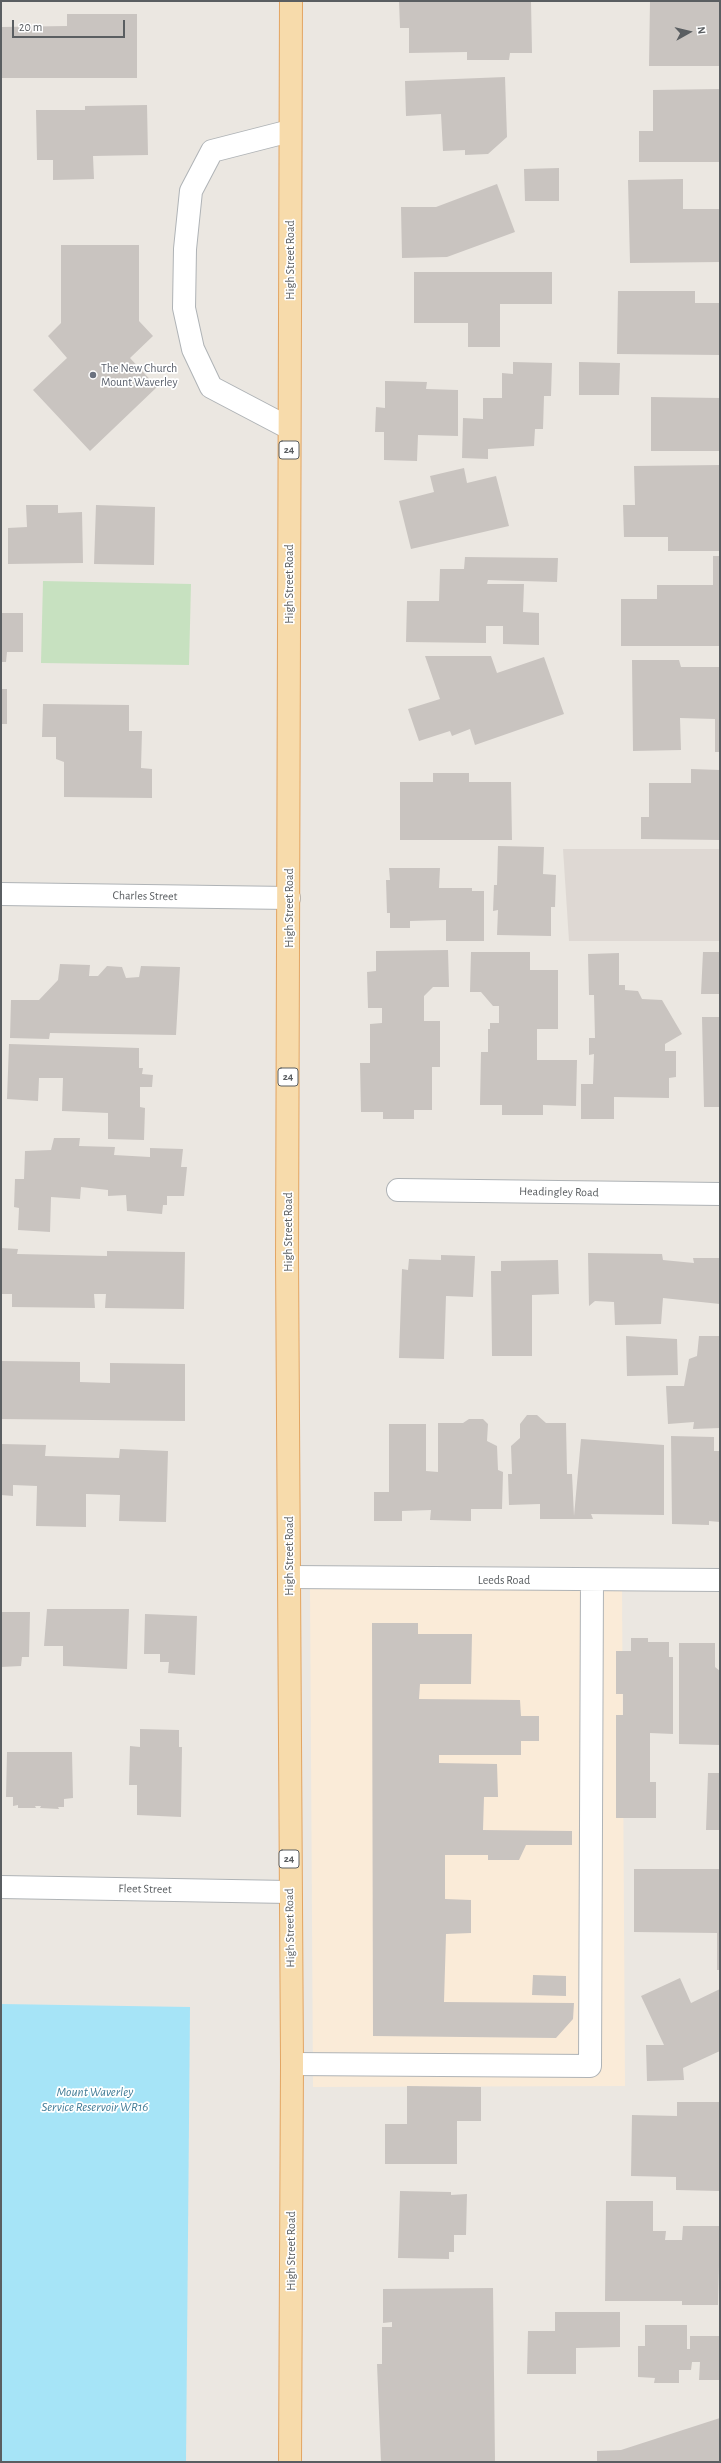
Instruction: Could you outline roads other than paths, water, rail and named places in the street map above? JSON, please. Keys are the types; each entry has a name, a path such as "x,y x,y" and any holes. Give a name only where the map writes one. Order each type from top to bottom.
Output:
{"main road":[{"name":"High Street Road","path":"290,2462 292,2064 289,1892 289,428 291,1"}],"street":[{"path":"289,428 211,387 193,349 178,273 191,191 212,151 290,131"},
{"name":"Charles Street","path":"1,894 289,898"},
{"name":"Headingley Road","path":"398,1190 720,1194"},
{"name":"Leeds Road","path":"289,1577 720,1580"},
{"path":"292,2064 590,2066 592,1580"},
{"name":"Fleet Street","path":"1,1887 289,1892"}],"water":[{"name":"Mount Waverley Service Reservoir WR16","path":"1,2004 190,2007 186,2462 1,2462"}],"place":[{"name":"The New Church Mount Waverley","path":"93,375"}]}
